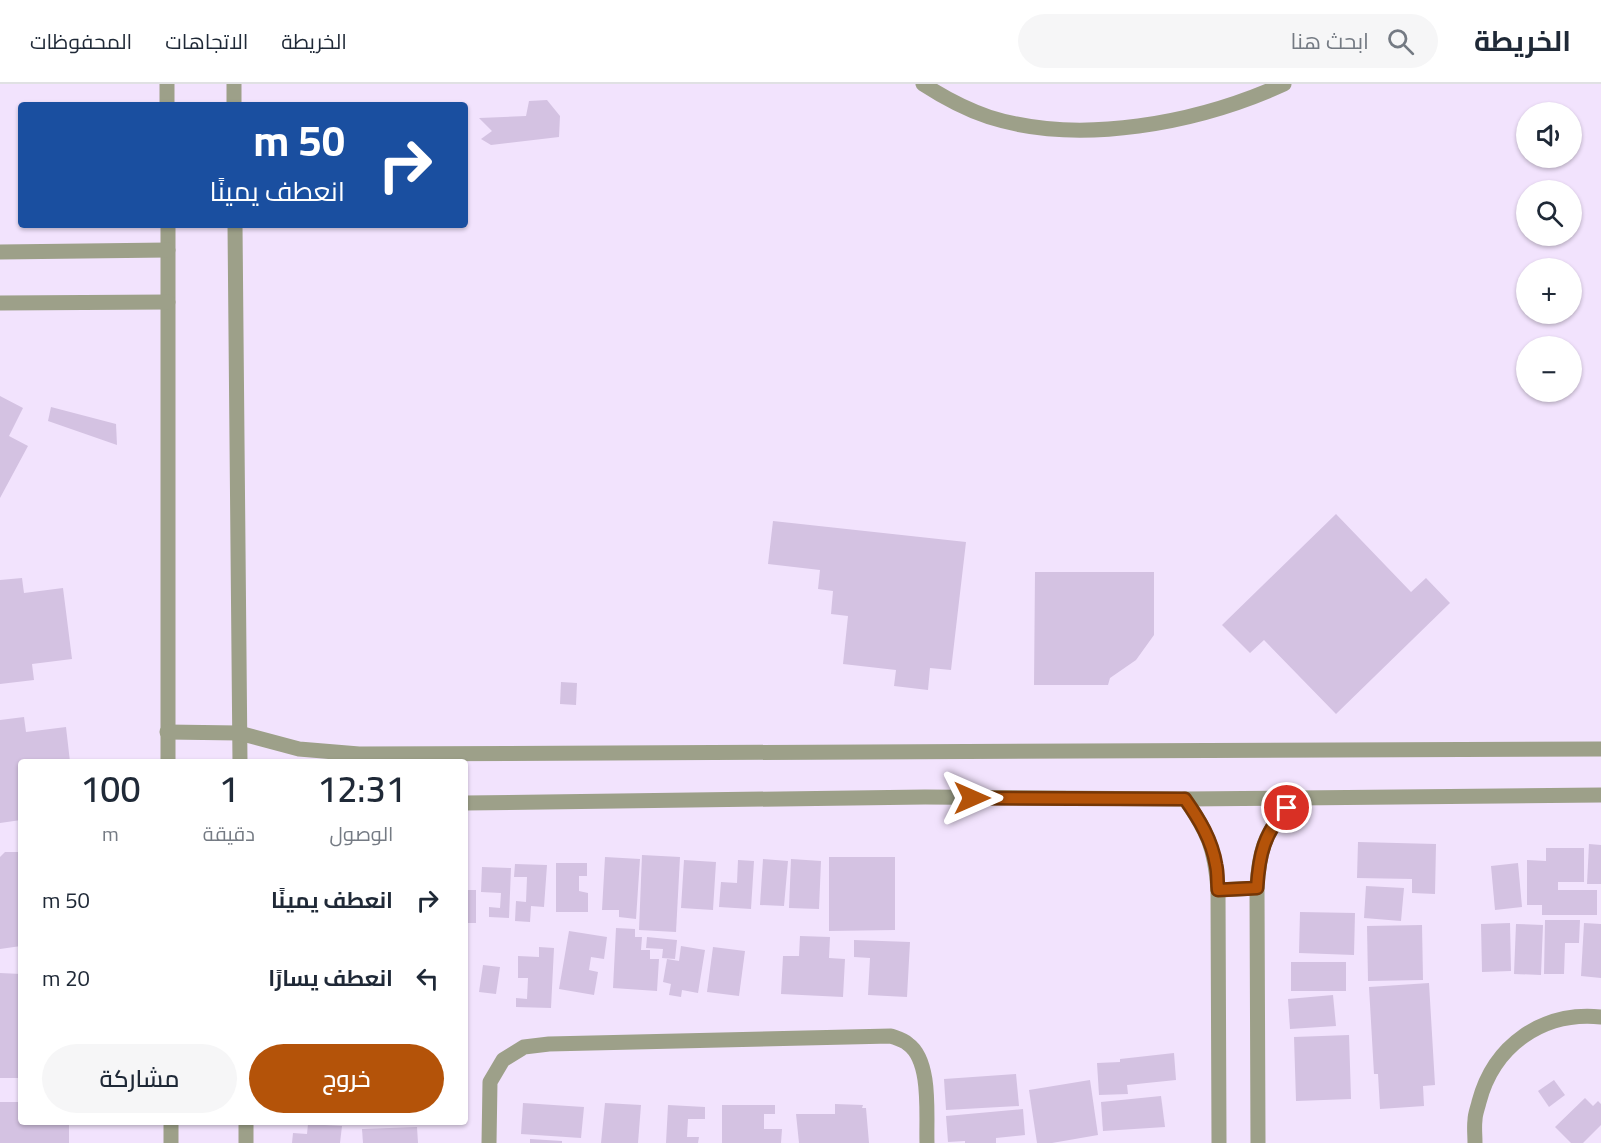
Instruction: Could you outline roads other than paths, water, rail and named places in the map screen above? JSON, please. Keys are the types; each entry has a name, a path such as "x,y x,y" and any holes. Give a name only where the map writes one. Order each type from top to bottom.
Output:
{"street":[{"path":"167,84 167,102"},
{"path":"234,84 234,102"},
{"path":"923,84 945,98 988,117 1034,127 1080,130 1126,128 1171,121 1216,110 1284,84"},
{"path":"168,228 168,759"},
{"path":"235,228 240,759"},
{"path":"0,252 168,250"},
{"path":"0,303 168,302"},
{"path":"167,732 239,733 299,749 359,754 1601,749"},
{"path":"468,802 1601,795"},
{"path":"1257,1143 1258,863 1265,839 1278,817 1296,798"},
{"path":"1185,799 1199,819 1210,841 1216,865 1220,1143"},
{"path":"1218,890 1257,888"},
{"path":"1475,1143 1475,1119 1483,1086 1500,1057 1525,1034 1553,1020 1583,1015 1601,1017"},
{"path":"489,1143 490,1082 503,1060 524,1047 549,1044 891,1036 909,1044 922,1059 926,1079 927,1143"},
{"path":"171,1125 171,1143"},
{"path":"246,1125 246,1143"}]}
